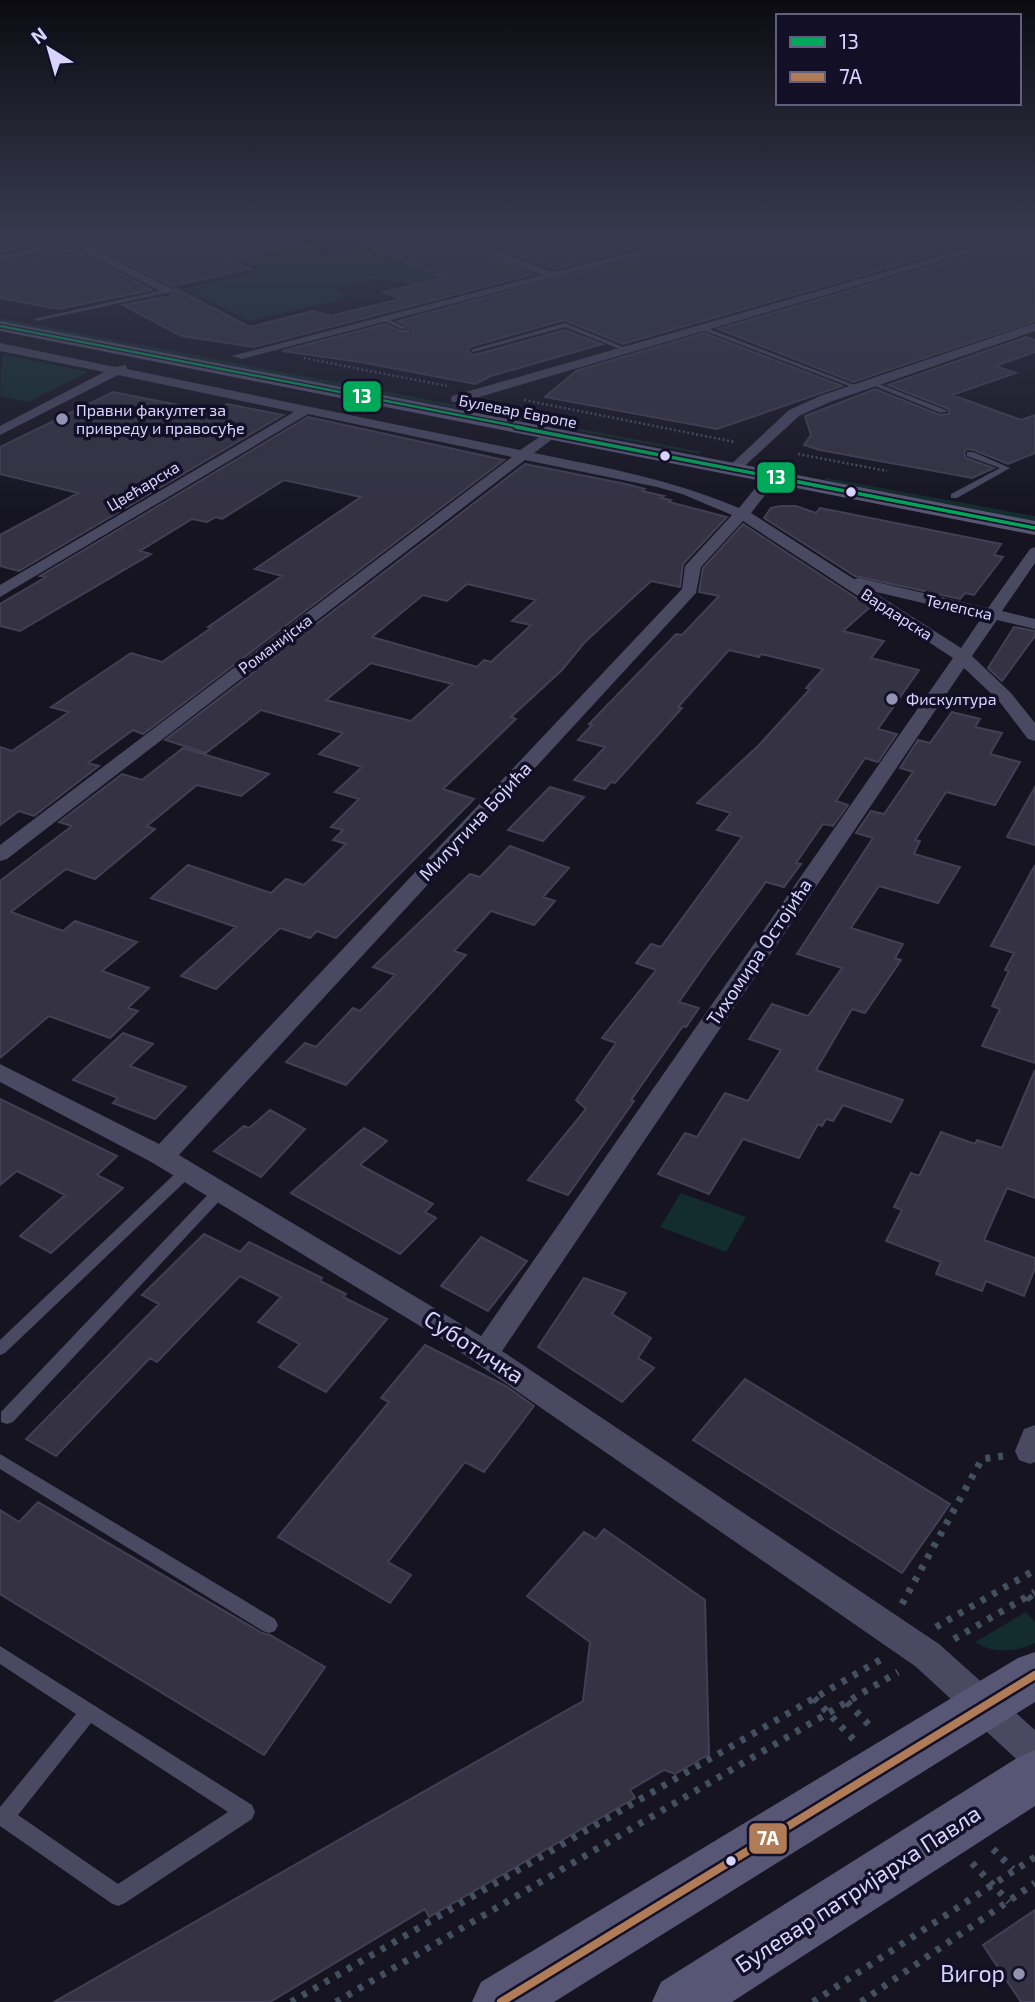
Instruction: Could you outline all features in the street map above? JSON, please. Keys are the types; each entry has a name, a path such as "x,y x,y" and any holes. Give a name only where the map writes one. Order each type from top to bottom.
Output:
{"main road":[{"name":"Булевар Европе","path":"5,327 125,362 162,358 550,434 746,457"},
{"name":"Булевар Европе","path":"78,327 238,356 746,457 777,470 1035,528"},
{"name":"Булевар Европе","path":"777,470 954,496 1035,511"},
{"path":"501,2002 1035,1675"},
{"name":"Булевар патријарха Павла","path":"681,2002 1035,1776"}],"street":[{"path":"238,356 352,327"},
{"path":"746,457 794,413 1034,327"},
{"path":"457,399 702,328"},
{"name":"Булевар Европе","path":"0,347 125,362 304,411 659,483 688,491 742,514"},
{"path":"0,431 125,362"},
{"name":"Цвећарска","path":"0,592 304,411"},
{"name":"Романијска","path":"0,855 550,434"},
{"name":"Милутина Бојића","path":"174,1164 690,590 693,566 742,514 777,470"},
{"name":"Вардарска","path":"742,514 962,656 1005,697 1035,735"},
{"name":"Тихомира Остојића","path":"485,1353 1035,552"},
{"name":"Телепска","path":"843,579 1035,624"},
{"name":"Суботичка","path":"0,1072 174,1164 485,1353 918,1649"},
{"path":"918,1649 1035,1753"}],"lane":[{"path":"473,350 556,327"},
{"path":"571,327 626,350"},
{"path":"702,328 859,388"},
{"path":"873,383 944,411"},
{"path":"954,496 1006,468 970,454"},
{"path":"0,1349 174,1164"},
{"path":"7,1417 220,1191"},
{"path":"0,1461 269,1625"},
{"path":"0,1654 245,1812 118,1896 4,1817 89,1712"}],"path":[{"path":"269,349 311,361 488,391 746,457 887,471"},
{"path":"918,1649 901,1605 982,1459 1032,1445"},
{"path":"336,2002 828,1713 1034,1572"},
{"path":"291,2002 814,1698 1031,1594 1035,1604"},
{"path":"814,1698 881,1769"},
{"path":"944,1834 1009,1902"},
{"path":"813,2002 1035,1857"},
{"path":"861,2002 1035,1884"}],"green space":[{"path":"29,327 49,327 702,452 700,454"},
{"path":"2,354 88,372 28,402 0,396"},
{"path":"826,478 1035,516 1035,521 825,480"},
{"path":"681,1193 746,1217 726,1252 660,1227"},
{"path":"1026,1612 1035,1622 1035,1643 1020,1648 997,1650 975,1642"}],"building":[{"path":"165,327 329,327 254,347 181,336"},
{"path":"372,327 408,331 408,327 538,327 469,347 467,351 474,355 565,330 602,344 491,376 475,384 360,362 282,351"},
{"path":"582,327 681,327 623,344"},
{"path":"723,327 1016,327 853,382 718,329"},
{"path":"704,333 842,386 717,429 545,397 576,371"},
{"path":"1026,337 1035,340 1035,352 995,366 1016,373 952,395 1021,420 1035,415 1035,453 1008,464 967,449 964,452 966,458 994,468 972,478 804,445 811,435 805,416 875,389 940,415 949,414 949,409 888,385"},
{"path":"113,392 213,412 227,404 283,415 19,571 0,566 0,535 78,493 0,474 0,447"},
{"path":"308,417 504,460 143,734 133,730 88,763 99,766 34,816 19,811 0,825 0,747 12,751 69,712 51,707 131,653 162,662 282,576 255,569 361,497 284,480 222,519 216,517 207,522 192,519 140,551 151,554 20,631 0,626 0,604 46,577 40,576"},
{"path":"525,464 626,484 664,496 661,498 671,500 669,502 727,517 683,564 680,587 651,581 584,643 562,670 511,717 516,719 443,789 474,799 336,938 317,931 310,938 280,928 216,989 181,976 236,927 151,898 188,865 271,893 286,879 304,885 346,844 333,840 343,830 331,827 359,799 335,792 362,767 319,754 343,733 261,710 206,753 165,740","holes":["467,584 536,600 512,621 531,625 491,662 484,660 477,667 372,637 423,595 447,601","371,663 452,684 411,721 326,700"]},
{"path":"796,506 816,513 820,508 1001,544 994,555 1003,557 974,595 965,593 960,599 855,576 764,518 771,508"},
{"path":"743,524 870,607 843,631 884,641 871,658 919,670 878,729 897,734 878,762 865,758 836,801 848,805 833,826 823,824 796,863 801,864 784,887 766,882 709,959 679,1002 699,1008 686,1027 683,1026 631,1100 634,1101 568,1195 528,1180 586,1109 576,1100 616,1043 602,1038 656,970 636,963 651,944 661,947 742,837 717,830 731,813 697,803 759,745 810,689 806,688 823,669 761,654 759,657 729,650 615,783 611,782 605,789 574,780 605,747 578,740 592,725 589,724 676,634 682,635 719,596 699,592 703,568"},
{"path":"1014,627 1035,631 1035,636 1002,681 988,668"},
{"path":"952,712 980,719 975,727 1002,733 990,754 1020,762 995,805 946,792 915,840 920,841 914,854 960,867 938,903 879,886 851,928 903,944 895,958 901,960 865,1013 852,1009 816,1070 903,1100 891,1122 843,1105 833,1121 826,1119 822,1126 818,1124 799,1158 743,1139 709,1194 658,1174 685,1133 697,1137 725,1093 748,1101 781,1050 749,1039 772,1004 808,1016 842,968 797,954 873,838 856,833 871,811 884,814 913,772 900,768 918,740 930,743"},
{"path":"183,748 269,774 241,796 197,785 147,826 155,829 95,879 66,869 11,912 63,931 75,921 137,942 102,971 149,988 128,1008 138,1011 110,1038 49,1016 0,1058 0,881 72,826 59,822 122,774 142,780"},
{"path":"550,787 584,797 543,841 508,830"},
{"path":"1035,787 1035,845 1007,837"},
{"path":"510,846 569,868 543,897 555,901 534,925 491,911 454,951 466,955 346,1085 286,1062 305,1043 316,1047 353,1008 360,1011 395,975 373,967 470,874 480,877"},
{"path":"1035,865 1035,1063 982,1046 1000,1009 992,1006 1009,971 1005,970 1014,953 991,946"},
{"path":"123,1033 153,1044 130,1066 186,1087 155,1119 113,1103 118,1098 73,1080"},
{"path":"1035,1070 1035,1198 1007,1188 984,1240 1035,1258 1035,1268 1024,1296 986,1281 982,1291 936,1274 941,1262 886,1241 902,1210 894,1207 911,1173 919,1176 941,1132 975,1144 977,1140 1002,1148"},
{"path":"0,1099 117,1156 97,1175 123,1188 51,1253 20,1236 65,1195 17,1171 0,1185"},
{"path":"270,1110 305,1129 261,1177 214,1151 244,1126 249,1128"},
{"path":"364,1128 387,1141 360,1165 433,1204 425,1212 436,1218 400,1254 291,1193"},
{"path":"204,1234 240,1252 249,1242 322,1278 320,1281 346,1294 343,1297 387,1319 326,1392 279,1367 300,1344 258,1322 281,1297 240,1276 157,1362 150,1358 56,1456 26,1439 159,1304 142,1295"},
{"path":"481,1237 527,1261 488,1311 441,1286"},
{"path":"584,1278 626,1293 612,1314 651,1338 638,1358 654,1368 622,1402 538,1347"},
{"path":"425,1345 506,1386 534,1406 484,1472 465,1462 388,1562 411,1575 390,1603 278,1537 389,1402 381,1398"},
{"path":"745,1379 950,1504 902,1573 693,1440"},
{"path":"38,1502 325,1667 264,1755 0,1594 0,1510 19,1522"},
{"path":"604,1529 705,1600 709,1754 675,1774 664,1770 630,1790 635,1798 429,1917 425,1909 270,2002 54,2002 583,1701 590,1642 527,1596 584,1532 596,1539"},
{"name":"Вигор","path":"1035,1910 1035,2002 1021,2002 983,1945"}],"transit line":[{"name":"13","path":"7,327 1035,528"},
{"name":"7A","path":"501,2002 1035,1675"}],"place":[{"name":"Правни факултет за привреду и правосуђе","path":"62,419"},
{"name":"Фискултура","path":"892,699"},
{"name":"Вигор","path":"1019,1974"}]}
